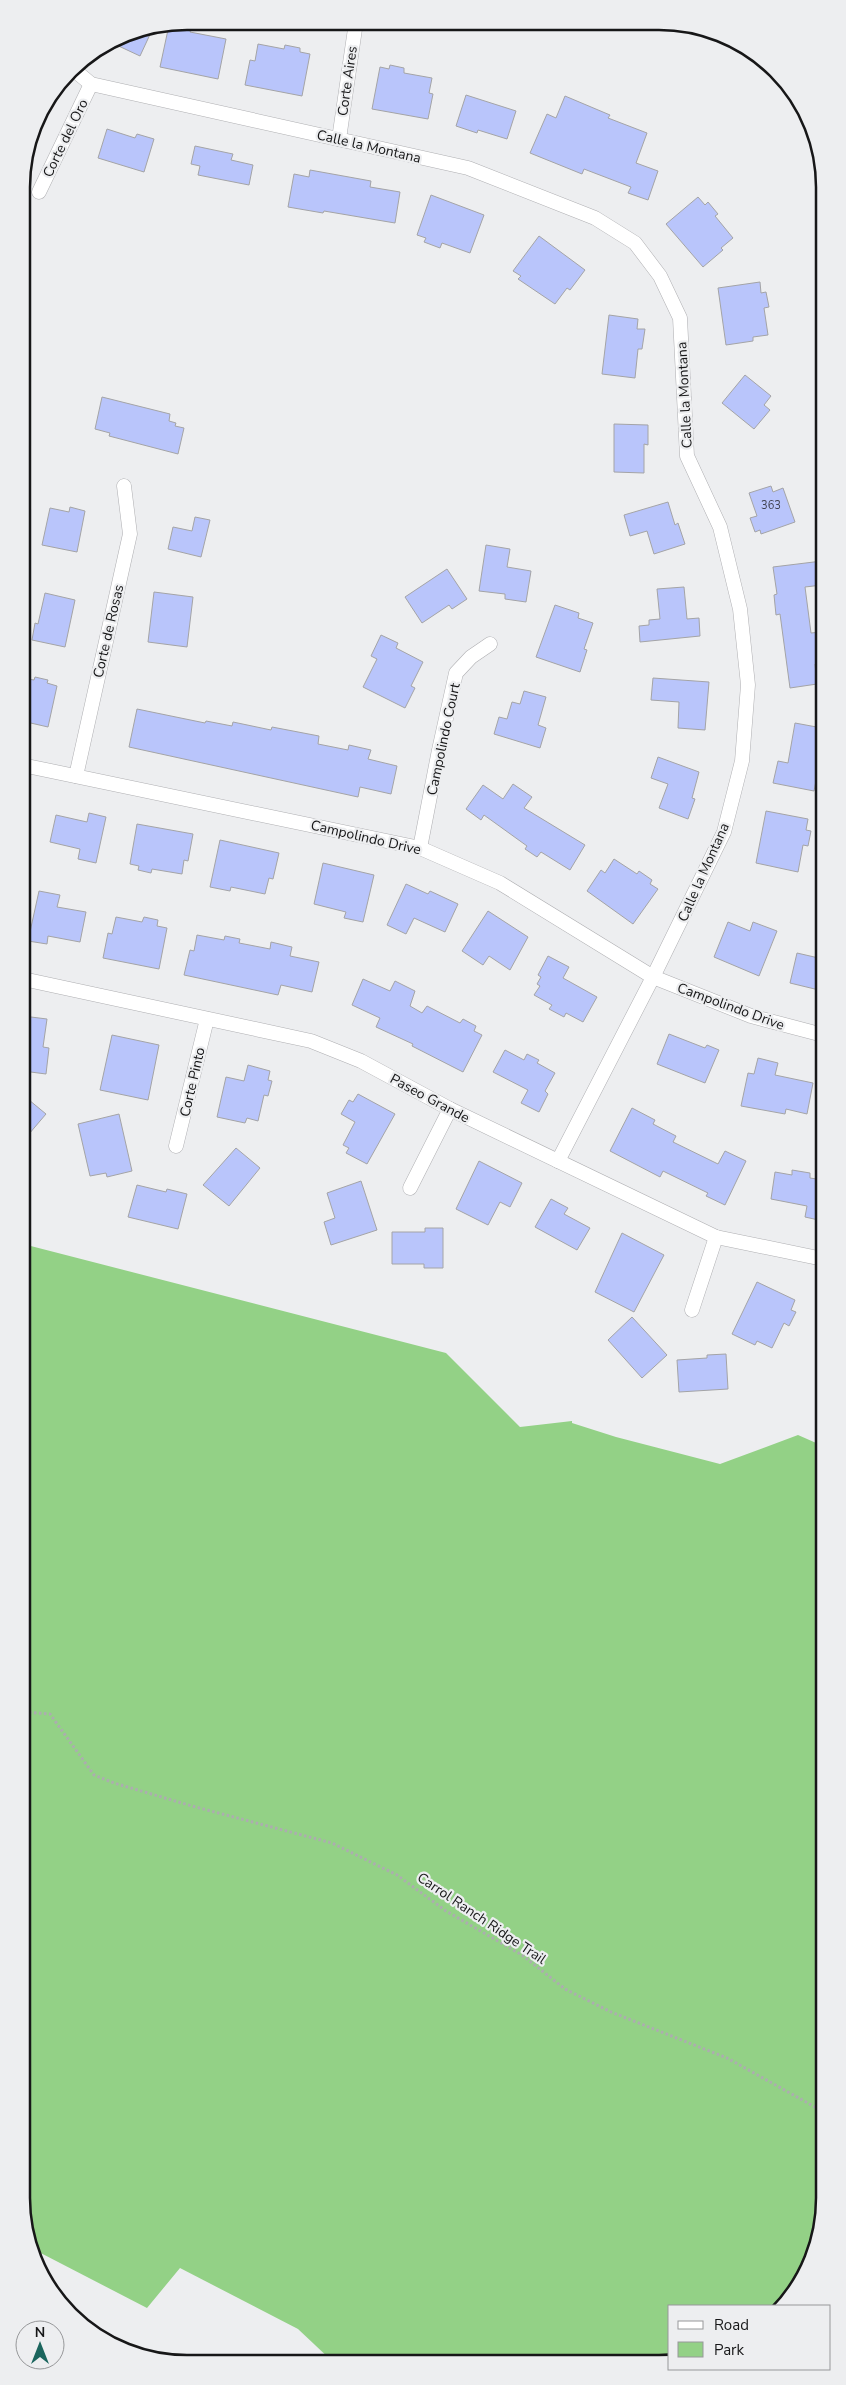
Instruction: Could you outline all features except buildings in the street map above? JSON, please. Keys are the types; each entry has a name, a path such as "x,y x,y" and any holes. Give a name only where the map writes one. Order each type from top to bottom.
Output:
{"street":[{"name":"Corte Aires","path":"339,139 355,30"},
{"name":"Calle la Montana","path":"79,74 91,84 468,168 595,218 635,242 660,276 680,318 687,456 720,527 740,609 748,685 742,761 724,832 653,977 558,1161"},
{"name":"Corte del Oro","path":"39,192 91,84"},
{"name":"Corte de Rosas","path":"76,776 130,534 124,486"},
{"name":"Campolindo Court","path":"420,848 438,750 456,673 470,657 490,644"},
{"name":"Campolindo Drive","path":"30,767 420,848 500,882 653,977 751,1016 816,1033"},
{"name":"Paseo Grande","path":"30,981 311,1041 361,1060 450,1109 716,1237 816,1258"},
{"name":"Corte Pinto","path":"176,1146 207,1019"},
{"path":"410,1188 450,1109"},
{"path":"692,1310 716,1237"}],"path":[{"name":"Carrol Ranch Ridge Trail","path":"30,1712 50,1714 94,1775 114,1783 192,1806 332,1843 397,1874 446,1911 522,1955 565,1989 611,2012 727,2058 816,2108"}],"green space":[{"path":"30,1246 446,1353 520,1427 572,1421 572,1423 616,1437 720,1464 798,1435 816,1443 816,2208 811,2238 800,2267 790,2285 774,2305 668,2305 668,2355 326,2355 298,2329 180,2268 147,2308 40,2253 30,2208"}]}
